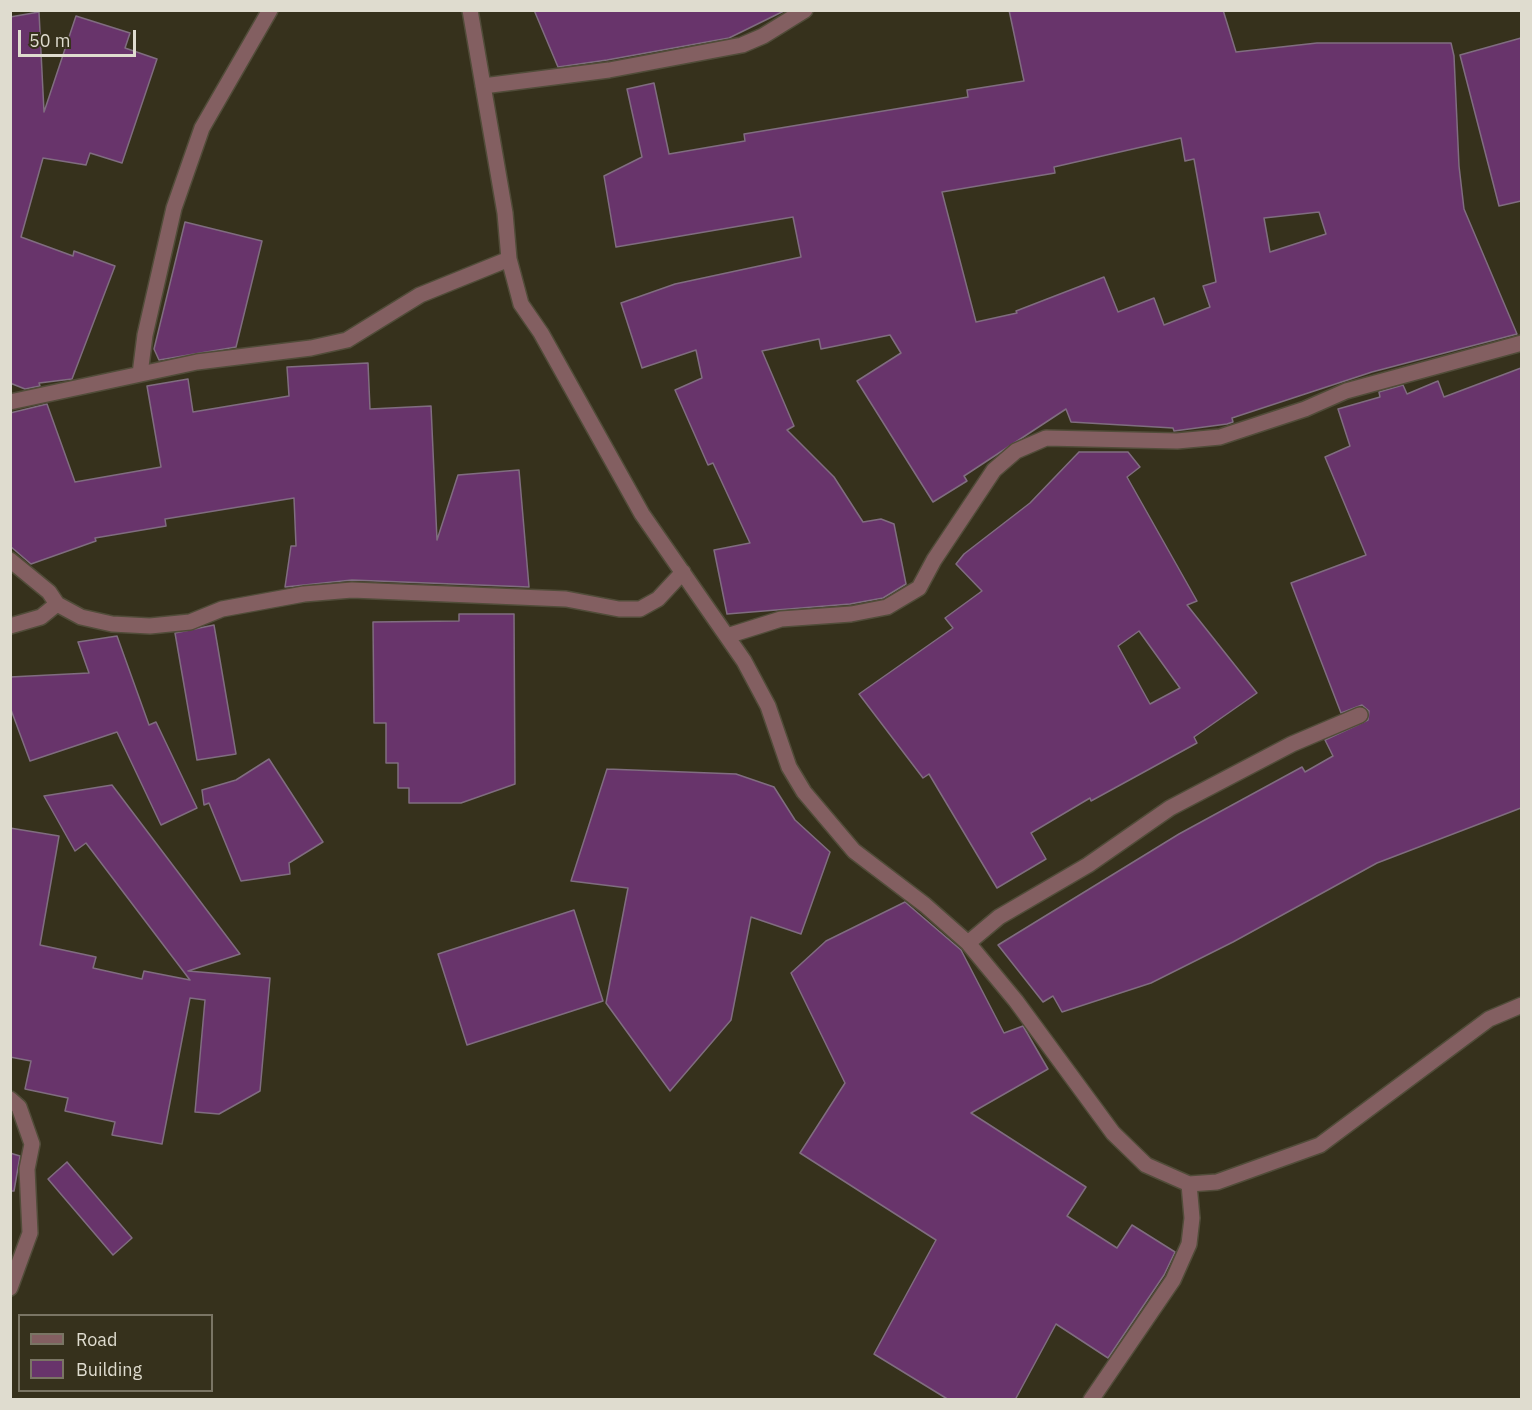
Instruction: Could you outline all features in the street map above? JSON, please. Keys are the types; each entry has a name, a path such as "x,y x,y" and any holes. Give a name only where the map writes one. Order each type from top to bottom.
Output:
{"street":[{"path":"140,374 174,208 202,128 270,10"},
{"path":"470,10 506,213 509,259 521,304 541,333 642,514 744,661 768,706 789,767 804,792 854,851 925,905 968,943 1016,1001 1113,1133 1146,1165 1189,1184 1217,1182 1320,1145 1490,1019 1521,1005"},
{"path":"483,86 609,70 742,45 763,36 805,10"},
{"path":"10,402 197,362 311,348 347,340 420,295 509,259"},
{"path":"727,636 780,619 851,614 887,607 919,588 934,560 994,470 1016,451 1046,438 1148,441 1220,437 1305,409 1346,391 1521,343"},
{"path":"10,560 49,592 57,604 91,619 112,624 150,626 190,622 233,607 304,594 352,590 566,599 620,609 640,609 658,599 683,573"},
{"path":"10,626 41,617 57,604"},
{"path":"968,943 999,917 1088,865 1170,808 1292,744 1360,715"},
{"path":"10,1099 19,1107 32,1144 27,1169 30,1233 10,1288"},
{"path":"1091,1400 1173,1280 1189,1244 1192,1218 1189,1184"}],"building":[{"path":"534,10 786,10 729,38 558,67"},
{"path":"1009,10 1223,10 1236,52 1317,43 1451,43 1454,56 1459,166 1464,209 1517,334 1372,372 1232,418 1233,422 1227,424 1174,431 1173,428 1071,422 1066,409 964,476 967,481 933,502 857,381 901,353 890,335 821,349 819,339 762,351 794,426 787,430 834,477 863,522 881,519 894,524 906,584 883,598 850,604 727,614 714,550 750,543 713,463 708,465 675,390 702,378 696,350 642,368 621,303 675,284 801,257 793,217 616,247 604,176 642,157 627,89 654,83 669,154 745,141 744,134 968,97 967,90 1024,81","holes":["1181,138 1185,161 1194,159 1216,282 1203,286 1210,307 1164,325 1154,298 1118,312 1104,277 1016,311 1017,313 976,322 942,192 1055,173 1054,167","1319,212 1326,234 1270,252 1264,218"]},
{"path":"39,12 44,112 76,16 130,33 125,48 157,59 122,163 90,153 86,165 43,158 21,237 73,256 74,251 115,266 72,379 39,383 40,386 25,389 10,383 10,17"},
{"path":"1521,38 1521,201 1499,206 1460,55"},
{"path":"185,222 262,241 236,347 159,360 154,349"},
{"path":"368,363 370,409 431,406 437,540 458,475 519,470 529,587 352,580 285,587 291,546 296,546 294,498 165,519 166,526 95,538 96,541 31,564 10,546 10,413 47,404 75,482 161,467 147,386 188,379 193,412 289,396 287,367"},
{"path":"1521,368 1521,808 1377,863 1233,942 1151,983 1062,1012 1053,996 1043,1002 998,945 1179,834 1302,767 1305,772 1333,756 1325,740 1368,720 1369,711 1362,705 1341,713 1291,583 1366,555 1325,457 1350,446 1338,409 1380,397 1379,392 1403,385 1407,394 1438,381 1444,397"},
{"path":"1079,452 1128,452 1140,467 1127,477 1197,601 1187,605 1257,693 1194,737 1197,743 1091,801 1090,798 1031,833 1046,859 997,888 929,774 923,778 859,694 953,628 945,618 982,591 956,564 964,554 1030,503","holes":["1139,631 1180,688 1150,704 1118,646"]},
{"path":"459,614 514,614 515,784 461,803 409,803 409,788 398,788 398,763 386,763 386,723 374,723 373,622 459,621"},
{"path":"214,625 236,754 197,760 175,633"},
{"path":"117,636 149,725 156,722 197,808 161,825 117,732 30,761 10,707 10,677 89,673 78,642"},
{"path":"269,759 323,842 289,863 290,874 241,881 209,803 204,805 202,790 236,780"},
{"path":"607,769 736,774 774,787 795,820 830,852 801,934 751,917 731,1020 670,1091 606,1003 628,888 571,881"},
{"path":"112,785 240,954 188,971 270,978 260,1091 219,1114 195,1112 205,1000 190,998 162,1144 112,1135 115,1122 65,1111 68,1098 25,1089 31,1061 10,1057 10,828 59,836 40,945 96,957 93,968 142,979 144,971 190,980 86,843 75,851 44,796"},
{"path":"905,902 961,950 1004,1033 1023,1026 1048,1069 971,1113 1086,1187 1067,1216 1117,1248 1132,1225 1175,1252 1164,1275 1108,1358 1056,1324 1015,1400 949,1400 874,1354 936,1240 800,1153 845,1083 791,973 826,941"},
{"path":"574,910 603,1001 467,1045 438,954"},
{"path":"10,1153 20,1156 14,1191 10,1191"},
{"path":"67,1162 132,1238 113,1255 48,1179"}]}
